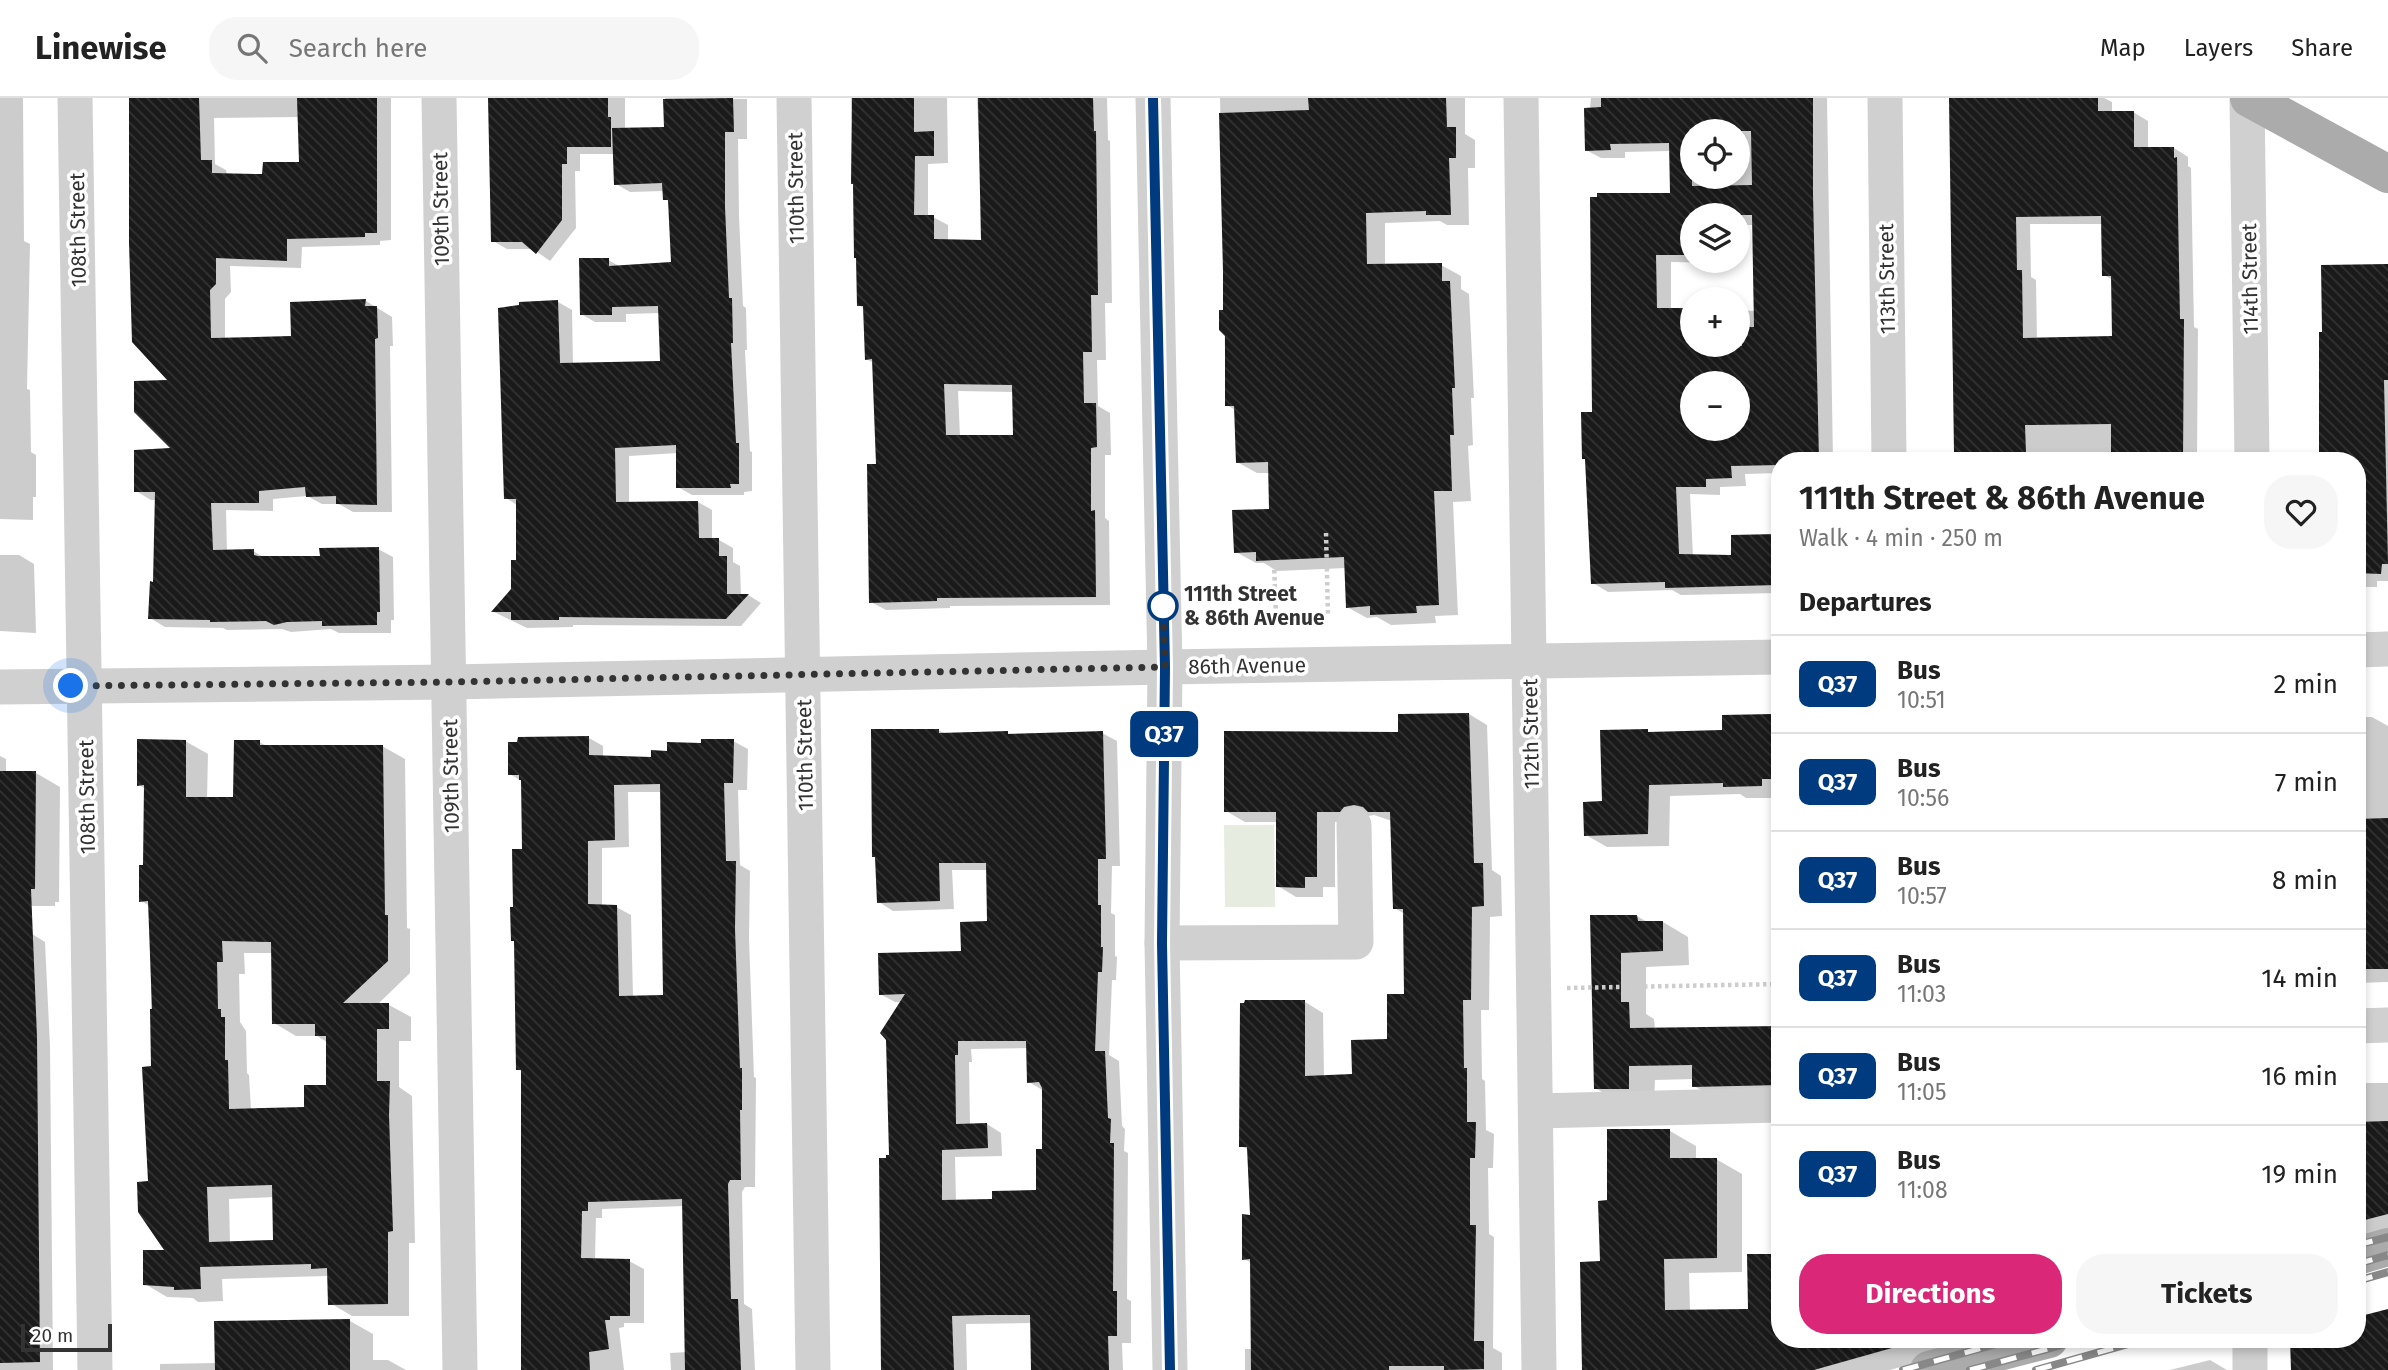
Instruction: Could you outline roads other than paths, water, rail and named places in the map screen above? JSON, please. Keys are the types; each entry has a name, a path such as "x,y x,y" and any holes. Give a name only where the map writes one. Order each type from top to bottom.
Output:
{"main road":[{"path":"2248,98 2388,174"},
{"path":"2366,1253 2388,1247"},
{"path":"1929,1370 2014,1348"}],"street":[{"name":"108th Street","path":"75,98 95,1370"},
{"name":"109th Street","path":"439,98 460,1370"},
{"name":"110th Street","path":"794,98 813,1370"},
{"path":"1153,98 1165,667 1162,943 1170,1370"},
{"name":"112th Street","path":"1521,98 1539,1370"},
{"name":"113th Street","path":"1885,98 1889,452"},
{"name":"114th Street","path":"2248,98 2252,452"},
{"path":"2366,650 2388,649"},
{"name":"86th Avenue","path":"0,687 450,682 1771,657"},
{"path":"1162,943 1356,942 1354,825"},
{"path":"2366,1026 2388,1025"},
{"path":"1536,1111 1771,1105"},
{"path":"2249,1370 2250,1348"}],"railway":[{"path":"2366,1243 2388,1237"},
{"path":"2366,1261 2388,1255"},
{"path":"2366,1278 2388,1272"},
{"path":"1903,1370 1982,1348"},
{"path":"1970,1370 2051,1348"},
{"path":"2036,1370 2114,1348"}],"place":[{"name":"111th Street & 86th Avenue","path":"1163,606"}]}
